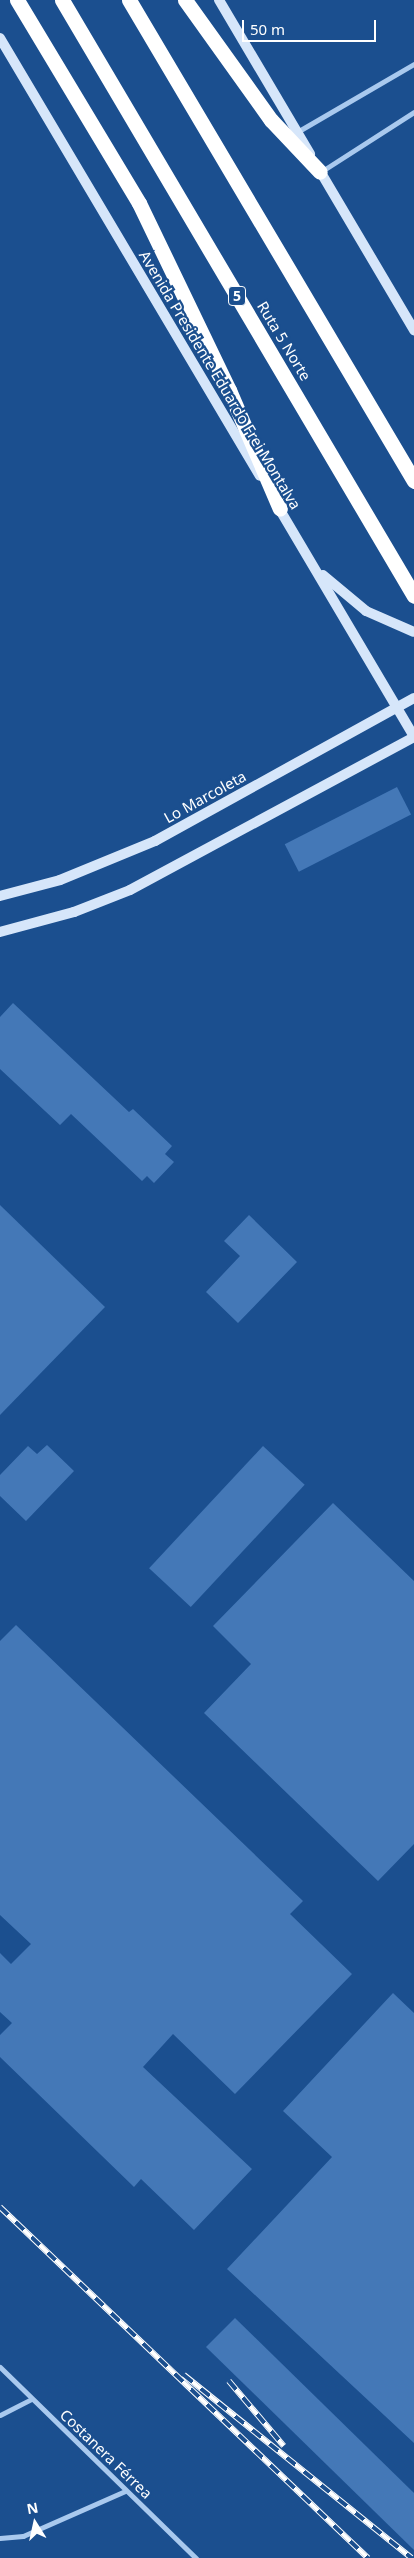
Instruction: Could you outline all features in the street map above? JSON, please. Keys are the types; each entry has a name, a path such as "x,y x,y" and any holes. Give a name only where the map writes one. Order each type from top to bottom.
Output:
{"highway":[{"path":"17,0 139,203 229,390 280,509"},
{"name":"Ruta 5 Norte","path":"62,0 413,594"},
{"path":"129,0 414,481"},
{"path":"185,0 271,120 320,172"}],"main road":[{"path":"219,0 414,330"},
{"name":"Avenida Presidente Eduardo Frei Montalva","path":"0,38 414,737"},
{"path":"313,565 366,611 414,632"},
{"name":"Lo Marcoleta","path":"0,896 60,880 155,841 414,698"},
{"path":"0,932 74,912 130,890 414,737"}],"street":[{"path":"297,132 414,64"},
{"path":"320,172 342,163 414,112"},
{"name":"Costanera Férrea","path":"0,2367 125,2491 196,2558"},
{"path":"0,2415 31,2399"},
{"path":"0,2538 23,2536 125,2491"}],"building":[{"path":"397,787 411,815 299,872 285,844"},
{"path":"13,1003 129,1112 133,1109 172,1146 165,1154 174,1162 154,1183 147,1176 142,1181 71,1114 60,1125 0,1069 0,1017"},
{"path":"0,1205 105,1307 0,1415"},
{"path":"249,1215 297,1262 238,1323 206,1292 240,1256 224,1241"},
{"path":"47,1445 74,1471 26,1521 0,1496 0,1475 28,1446 37,1454"},
{"path":"263,1446 305,1485 191,1607 149,1568"},
{"path":"333,1503 414,1581 414,1844 378,1881 204,1713 251,1664 213,1626"},
{"path":"16,1625 303,1901 290,1914 352,1974 235,2094 173,2034 143,2067 252,2169 194,2230 141,2179 134,2187 0,2057 0,2035 12,2023 0,2012 0,1953 11,1964 31,1944 0,1915 0,1641"},
{"path":"393,1993 414,2013 414,2443 227,2269 332,2157 283,2111"},
{"path":"235,2318 414,2493 414,2550 206,2347"}],"railway":[{"path":"0,2207 368,2558"},
{"path":"184,2375 412,2558"},
{"path":"229,2381 284,2446"}]}
